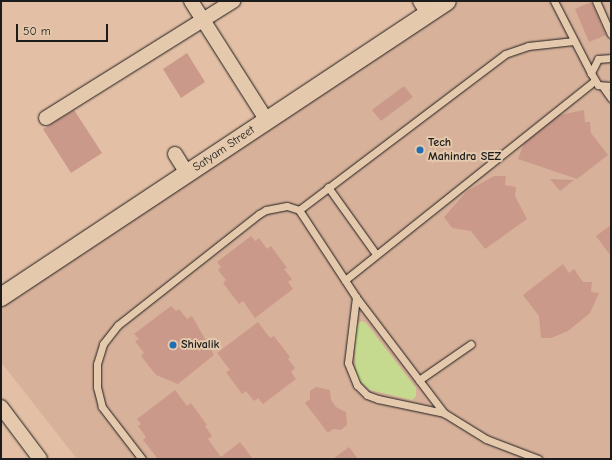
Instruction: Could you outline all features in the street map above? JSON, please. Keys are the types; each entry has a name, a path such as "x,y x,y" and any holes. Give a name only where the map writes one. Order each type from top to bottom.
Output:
{"street":[{"path":"191,1 266,120"},
{"path":"46,118 233,1"},
{"name":"Satyam Street","path":"1,297 266,120 424,7 447,1"},
{"path":"175,154 187,173"},
{"path":"1,407 40,459"}],"lane":[{"path":"554,1 594,81 603,87 611,98"},
{"path":"596,1 611,34"},
{"path":"299,210 505,54 528,46 574,41"},
{"path":"590,73 598,59 611,58"},
{"path":"345,280 594,81"},
{"path":"603,87 611,86"},
{"path":"328,187 376,254"},
{"path":"142,459 102,407 97,387 96,364 103,344 118,325 259,214 277,207 287,206 299,210 356,296 444,413"},
{"path":"356,296 348,362 357,385 367,395 378,399 444,413 486,439 538,459"},
{"path":"419,380 471,344"}],"shaded area":[{"name":"Tech Mahindra SEZ","path":"455,1 611,1 611,459 77,459 1,362 1,298"}],"green space":[{"path":"362,321 366,323 416,388 416,396 412,400 370,390 358,379 356,373 354,326"}],"building":[{"path":"591,2 606,35 589,42 575,9"},
{"path":"187,53 205,82 181,98 163,69"},
{"path":"404,86 413,97 381,121 372,110"},
{"path":"74,110 102,153 71,173 43,129"},
{"path":"584,110 585,122 590,122 591,133 608,155 577,179 518,159 524,143 559,115"},
{"path":"494,176 506,176 505,185 516,187 515,196 527,219 485,249 471,231 452,228 444,217 467,191"},
{"path":"550,179 574,180 560,191"},
{"path":"611,225 611,256 596,236"},
{"path":"251,236 255,241 259,238 267,249 271,246 287,268 284,269 292,279 288,282 293,289 255,318 243,301 239,304 223,283 226,280 218,270 221,267 217,262"},
{"path":"563,264 569,273 574,269 583,282 592,282 591,292 599,293 590,313 568,331 551,338 541,338 539,316 523,295"},
{"name":"Shivalik","path":"171,306 176,311 179,309 187,319 192,316 214,355 178,384 156,375 141,356 144,353 135,341 139,339 134,334"},
{"path":"258,322 270,338 274,336 290,357 288,359 295,368 291,372 296,379 263,404 258,398 254,401 246,391 242,394 226,372 230,370 217,353"},
{"path":"316,387 330,390 331,400 336,407 346,412 347,425 341,430 333,429 328,433 305,403 310,399 310,391"},
{"path":"175,390 187,406 191,403 207,425 205,426 212,436 208,439 221,457 240,442 253,459 158,459 143,440 146,437 138,426 141,424 137,419"},
{"path":"349,447 358,459 333,459"}],"place":[{"name":"Tech Mahindra SEZ","path":"420,150"},
{"name":"Shivalik","path":"173,345"}]}
